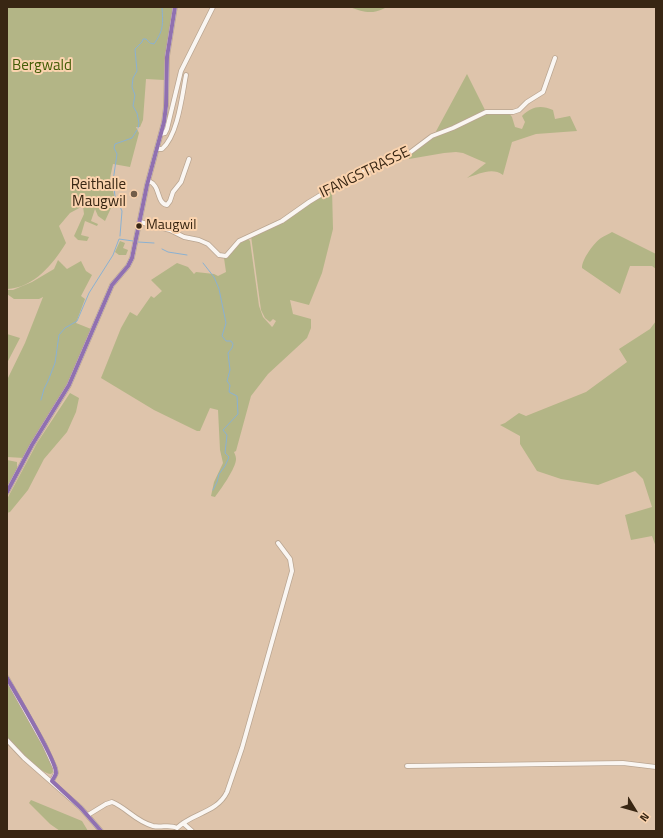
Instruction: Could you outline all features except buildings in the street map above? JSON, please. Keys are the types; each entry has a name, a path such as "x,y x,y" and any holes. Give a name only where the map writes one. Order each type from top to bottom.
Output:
{"street":[{"path":"7,492 41,430 69,385 110,289 131,260 148,181 162,134 166,106 167,57 175,7"},
{"path":"162,134 165,133 167,129 183,66 214,7"},
{"name":"IFANGSTRASSE","path":"140,222 170,230 184,237 199,240 208,244 219,255 226,256 239,241 282,221 345,180 385,162 404,157 432,136 453,128 486,112 513,112 519,110 532,98 543,92 555,58"},
{"path":"157,150 162,149 166,144 176,122 186,75"},
{"path":"148,181 156,186 161,202 167,204 170,201 172,192 181,182 189,159"},
{"path":"88,815 112,802 146,824 157,827 172,826 176,830 183,823 217,805 227,792 242,748 292,571 290,559 278,543"},
{"path":"7,678 44,744 55,768 56,773 52,782"},
{"path":"7,740 17,751 81,808 101,831"},
{"path":"407,766 623,763 656,767"},
{"path":"183,823 192,831"}],"green space":[{"name":"Bergwald","path":"7,7 174,7 165,58 164,80 146,79 143,120 140,127 136,127 139,133 130,167 113,164 110,178 117,208 111,208 105,221 98,216 95,209 91,221 98,224 97,226 85,221 81,235 89,237 87,241 78,240 74,236 84,214 83,206 70,213 59,226 66,243 49,267 34,280 17,288 7,289"},
{"path":"349,7 385,8 375,12 367,12"},
{"path":"467,74 486,112 508,112 512,117 515,127 522,129 525,122 522,116 533,108 544,107 553,110 555,119 570,116 577,131 536,134 512,142 503,175 490,171 467,178 486,163 463,153 444,153 409,159 409,153 434,135"},
{"path":"332,189 333,229 322,273 309,305 290,300 293,314 311,319 311,328 307,338 268,374 251,396 236,451 234,452 236,459 234,468 215,497 211,496 214,482 223,463 220,450 218,410 210,408 200,431 197,431 154,410 101,378 121,328 130,312 137,316 151,296 154,298 162,291 151,280 177,263 188,267 194,274 196,272 214,274 218,276 226,272 224,258 228,256 237,244 248,239 250,241 259,306 263,317 272,327 276,321 273,319 270,322 265,318 261,310 251,236 282,221"},
{"path":"612,232 656,254 656,269 652,266 630,266 620,294 582,268 584,260 592,247 598,240"},
{"path":"120,241 125,243 123,248 128,250 126,255 119,255 115,252"},
{"path":"58,260 67,269 81,261 86,271 92,275 81,296 85,299 76,323 91,329 71,378 60,398 41,426 24,458 7,457 7,380 25,343 43,297 39,299 14,299 7,294 7,290 13,290 32,282 54,269"},
{"path":"656,321 656,547 652,536 631,540 625,515 652,507 643,479 635,471 598,485 561,479 537,471 520,444 520,436 500,425 519,413 526,416 586,392 627,362 619,349 650,329"},
{"path":"7,334 20,338 7,363"},
{"path":"70,393 79,398 76,412 67,432 44,459 28,490 10,512 7,513 7,499 37,443"},
{"path":"7,460 17,462 17,469 7,487"},
{"path":"7,683 42,745 52,766 53,772 51,774 46,773 34,765 7,737"},
{"path":"31,800 82,821 88,831 60,831 50,824 29,803"}],"waterway":[{"path":"138,128 139,123 137,113 133,106 135,95 132,87 133,78 137,71 135,49 143,39 146,39 150,43 154,44 160,35 163,18 162,7"},
{"path":"120,236 122,211 115,196 113,181 117,154 114,148 115,144 132,138 137,130"},
{"path":"41,400 55,363 59,335 65,328 77,321 89,293 113,255 119,239 133,241"},
{"path":"138,242 154,243"},
{"path":"162,249 168,252 187,255"},
{"path":"203,263 214,277 219,289 226,323 222,336 226,341 231,341 233,344 228,353 230,370 227,381 230,385 229,392 237,396 238,414 223,430 227,435 225,453 229,457 219,474 213,490"}],"transit line":[{"path":"7,492 32,445 69,385 112,285 128,266 132,258 147,185 164,122 166,106 167,57 175,7"},
{"path":"7,678 35,726 55,766 56,773 52,781"},
{"path":"52,781 81,808 101,831"}],"place":[{"name":"Reithalle Maugwil","path":"134,194"},
{"name":"Maugwil","path":"139,226"}]}
